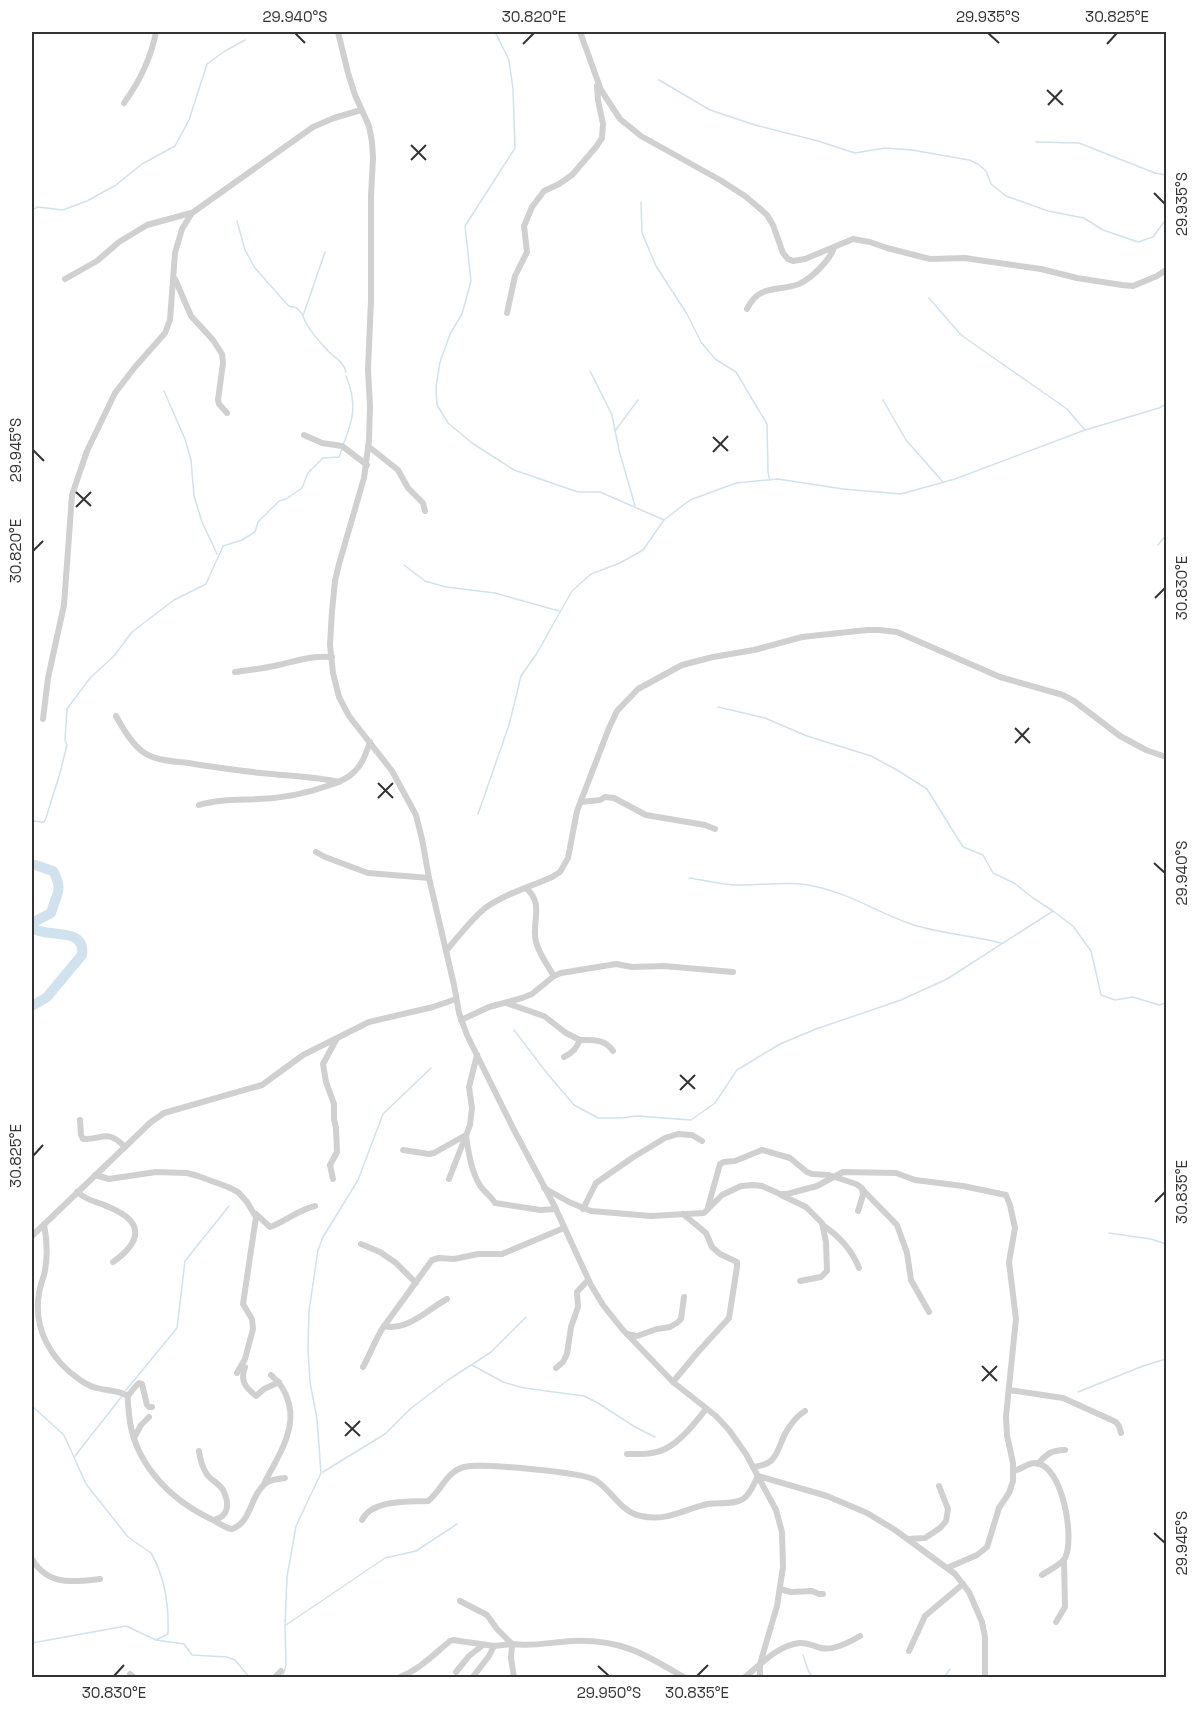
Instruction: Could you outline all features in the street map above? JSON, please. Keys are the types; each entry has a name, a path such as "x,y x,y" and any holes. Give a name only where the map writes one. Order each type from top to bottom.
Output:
{"street":[{"path":"124,103 143,72 156,32"},
{"path":"338,32 348,74 369,126 374,158 371,196 371,300 368,369 370,406 367,465 335,581 330,645 333,673 339,697 349,716 392,771 416,815 461,1020 556,1209 588,1280 603,1305 627,1334 673,1382 729,1430 753,1467 776,1510 782,1532 783,1550 780,1589 760,1664 760,1677"},
{"path":"580,32 596,79 606,99 630,129 745,196 766,214 773,225 779,246 788,259 798,261 805,259 853,239 930,259 965,258 1041,269 1077,278 1122,285 1133,286 1167,270"},
{"path":"507,313 515,276 527,252 524,226 532,207 544,191 572,175 602,138 603,124 596,79"},
{"path":"43,719 48,678 64,605 72,495 87,451 115,393 165,333 171,320 175,253 187,219 192,213 313,127 361,110"},
{"path":"65,279 97,261 119,242 147,225 192,213"},
{"path":"747,309 753,298 765,291 796,285 808,278 825,262 835,247"},
{"path":"174,276 191,316 213,340 222,354 218,400 227,413"},
{"path":"304,435 322,444 342,446 367,465"},
{"path":"368,446 398,470 408,488 423,503 425,511"},
{"path":"446,951 484,909 552,877 565,867 577,811 617,711 645,684 682,665 802,637 867,630 897,632 1000,678 1063,695 1120,736 1146,750 1167,757"},
{"path":"235,672 276,666 306,657 332,657"},
{"path":"116,716 135,745 151,757 211,767 304,776 339,782"},
{"path":"199,805 297,795 339,782 359,766 370,742"},
{"path":"581,802 600,800 605,797 614,798 646,815 705,825 715,829"},
{"path":"316,852 368,873 429,878"},
{"path":"526,888 537,903 535,925 537,946 554,976"},
{"path":"461,1020 489,1007 532,994 561,973 616,964 632,967 664,966 734,972"},
{"path":"32,1236 151,1122 164,1113 262,1084 303,1055 369,1022 433,1007 456,999"},
{"path":"506,1002 544,1016 566,1033 580,1040 601,1041 609,1044 613,1051"},
{"path":"333,1179 330,1165 337,1152 334,1104 326,1082 323,1064 336,1040"},
{"path":"564,1057 576,1048 580,1040"},
{"path":"449,1179 472,1117 470,1082 477,1055"},
{"path":"80,1120 83,1139 110,1136 125,1147"},
{"path":"583,1209 596,1183 665,1138 678,1134 692,1135 702,1141"},
{"path":"403,1150 434,1153 466,1135"},
{"path":"466,1135 475,1176 495,1203 540,1210 556,1209"},
{"path":"707,1210 720,1164 735,1161 762,1150 790,1158 812,1174 825,1174 856,1184 897,1225 908,1253 911,1280 929,1312"},
{"path":"95,1175 109,1179 170,1172 198,1176 237,1192 270,1227 282,1223 303,1209 315,1206"},
{"path":"780,1194 817,1186 843,1172 896,1173 915,1180 970,1187 1002,1193 1008,1197 1015,1227 1009,1262 1016,1318 1007,1406 1007,1435 1013,1471 1012,1486 999,1508 987,1546 976,1555 947,1568"},
{"path":"544,1188 583,1209 651,1216 698,1214 707,1210 722,1195 741,1186 762,1186 806,1207 823,1225 836,1234 855,1258 859,1268"},
{"path":"858,1211 863,1195 862,1188"},
{"path":"77,1192 91,1202 117,1210 135,1228 134,1243 128,1251 113,1262"},
{"path":"253,1211 256,1221 243,1304 252,1319 253,1329 242,1377 244,1385 256,1396 264,1389 279,1382"},
{"path":"673,1382 729,1318 737,1267 736,1262 712,1247 706,1233 683,1214"},
{"path":"44,1224 45,1264 39,1292 38,1317 45,1339 59,1362 81,1380 94,1388 122,1392 128,1396"},
{"path":"800,1281 821,1277 827,1271 823,1225"},
{"path":"363,1367 384,1326 435,1258 502,1254 564,1228"},
{"path":"361,1244 381,1252 416,1283"},
{"path":"556,1368 567,1354 571,1327 578,1307 577,1292 588,1280"},
{"path":"627,1334 637,1336 657,1329 670,1328 681,1319 684,1297"},
{"path":"384,1326 390,1328 417,1319 447,1299"},
{"path":"237,1373 245,1361"},
{"path":"152,1407 147,1405 142,1384 139,1383 128,1396 130,1424 143,1461 159,1481 190,1509 229,1529 238,1527 262,1487 289,1428 290,1402 283,1386 272,1375"},
{"path":"1009,1390 1049,1395 1074,1402 1116,1422 1120,1433"},
{"path":"627,1454 646,1454 664,1450 683,1435 706,1409"},
{"path":"753,1467 765,1465 772,1460 797,1417 805,1411"},
{"path":"134,1438 141,1425 149,1417"},
{"path":"1038,1464 1045,1455 1055,1450 1065,1450"},
{"path":"199,1451 201,1465 210,1480 222,1489 227,1504 224,1516 214,1520"},
{"path":"1013,1471 1035,1463 1044,1466 1058,1484 1065,1504 1068,1535 1064,1560 1065,1607 1056,1622"},
{"path":"362,1520 368,1512 381,1506 408,1500 428,1501 453,1473 458,1469 471,1466 539,1469 588,1476 601,1484 631,1513 649,1518 676,1515 705,1505 738,1501 747,1495 758,1476"},
{"path":"758,1476 838,1501 882,1521 947,1568 969,1592 982,1622 985,1636 985,1677"},
{"path":"262,1487 270,1481 285,1478"},
{"path":"908,1539 925,1538 946,1521 948,1509 939,1486"},
{"path":"32,1558 40,1571 61,1581 100,1579"},
{"path":"1042,1575 1064,1560"},
{"path":"909,1651 925,1616 963,1584"},
{"path":"780,1589 823,1594"},
{"path":"460,1601 487,1615 512,1644 511,1658 514,1677"},
{"path":"744,1677 787,1646 804,1642 823,1649 842,1645 861,1636"},
{"path":"398,1677 413,1671 453,1640 494,1646 512,1644 524,1646 572,1641 611,1643 644,1653 685,1677"},
{"path":"456,1672 469,1656 483,1645"},
{"path":"472,1677 494,1646"},
{"path":"274,1677 281,1671"}],"waterway":[{"path":"495,32 509,60 513,89 515,148 465,226 471,281 462,314 450,334 440,362 436,387 437,405 448,423 472,443 514,470 578,492 600,492 664,520"},
{"path":"32,210 38,207 63,210 87,201 116,185 142,164 175,146 189,120 207,64 245,40"},
{"path":"659,80 710,110 855,153 885,148 912,150 969,160 986,171 991,184 1006,196 1048,211 1084,218 1103,230 1138,242 1153,237 1166,219"},
{"path":"1036,142 1079,143 1155,173 1166,175"},
{"path":"641,202 642,233 656,266 687,314 701,342 715,359 736,372 767,424 770,480"},
{"path":"237,221 245,250 255,268 289,306 297,308 303,315"},
{"path":"325,252 303,316 315,336 342,364 346,372"},
{"path":"929,298 961,335 1067,409 1085,430"},
{"path":"590,371 612,415 635,506"},
{"path":"343,445 353,410 352,394 346,376"},
{"path":"164,391 185,439 191,460 194,496 202,522 217,554"},
{"path":"615,431 638,400"},
{"path":"883,400 906,440 943,482"},
{"path":"478,814 509,725 521,676 537,653 572,591 591,574 620,563 643,550 664,520 690,500 736,483 778,479 843,489 901,494 955,479 1085,430 1166,404"},
{"path":"32,821 44,822 46,818 67,745 65,740 67,709 90,678 114,656 132,632 174,600 206,584 223,546 242,540 255,532 258,522 279,501 302,488 308,473 323,458 339,457 342,449"},
{"path":"1158,545 1166,535"},
{"path":"404,565 425,581 446,587 495,593 559,611"},
{"path":"718,707 765,718 807,736 871,756 927,789 963,847 983,855 993,873 1014,883 1073,926 1091,951 1101,995 1115,1000 1133,997 1159,1005 1166,1003"},
{"path":"32,864 53,871 59,888 51,913 34,922 34,929 73,937 79,940 82,946 82,955 47,997 32,1006"},
{"path":"689,878 734,885 786,884 817,887 841,894 911,924 1001,943"},
{"path":"514,1030 574,1105 598,1118 637,1116 691,1120 715,1103 737,1070 780,1044 901,1000 947,979 1053,911"},
{"path":"282,1678 286,1665 287,1577 296,1526 321,1473 308,1348 309,1311 318,1250 323,1237 358,1180 383,1114 431,1068"},
{"path":"126,1390 177,1328 185,1261 229,1206"},
{"path":"1109,1233 1151,1239 1166,1244"},
{"path":"323,1472 385,1434 410,1409 448,1380 491,1352 526,1317"},
{"path":"1078,1392 1166,1359"},
{"path":"472,1365 503,1382 524,1388 584,1396 655,1437"},
{"path":"75,1456 122,1396"},
{"path":"32,1406 64,1435 86,1484 128,1537 151,1553 156,1562 163,1582 168,1613 168,1634 156,1640"},
{"path":"286,1625 385,1558 416,1551 457,1524"},
{"path":"32,1643 126,1626 156,1640 184,1644 192,1655 227,1657 235,1660 250,1678"},
{"path":"803,1655 813,1678"},
{"path":"944,1678 950,1669"}]}
